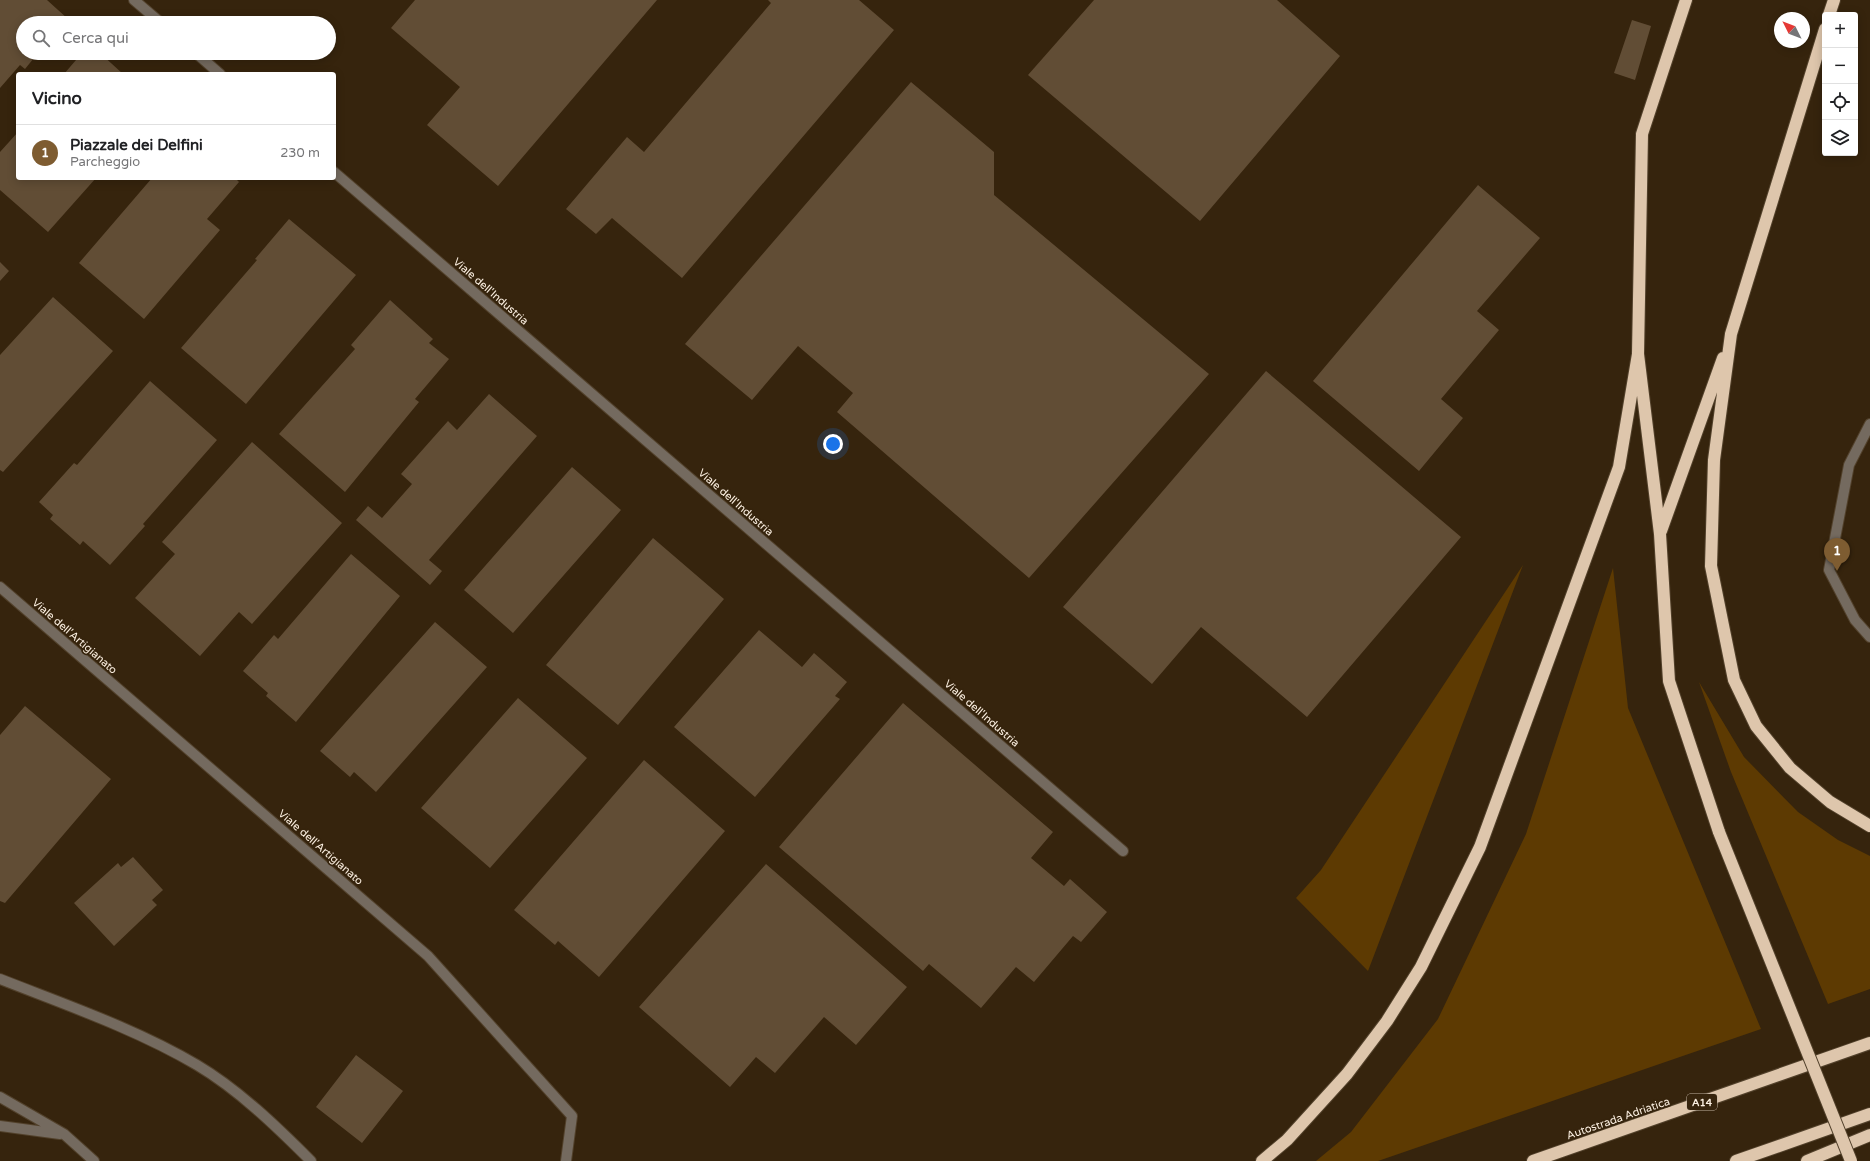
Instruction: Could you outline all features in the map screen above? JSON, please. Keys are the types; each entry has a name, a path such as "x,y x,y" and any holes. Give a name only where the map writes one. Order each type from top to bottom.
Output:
{"highway":[{"path":"1686,0 1642,134 1638,354 1660,534 1669,681 1720,832 1851,1161"},
{"path":"1830,12 1834,0"},
{"path":"1660,534 1731,334 1822,39"},
{"path":"1731,334 1714,460 1711,566 1734,680 1756,726 1790,768 1830,802 1870,826"},
{"path":"1262,1161 1287,1140 1347,1074 1387,1021 1421,967 1480,847 1619,467 1638,354"},
{"name":"Autostrada Adriatica","path":"1533,1161 1870,1043"},
{"path":"1736,1161 1870,1114"},
{"path":"1807,1161 1870,1135"}],"street":[{"path":"134,0 153,16"},
{"path":"204,60 218,72"},
{"name":"Viale dell'Industria","path":"336,174 1123,851"},
{"path":"1870,424 1849,465 1829,570 1855,620 1870,637"},
{"name":"Viale dell'Artigianato","path":"0,587 428,956 572,1116 566,1161"},
{"path":"0,979 140,1035 198,1066 256,1108 311,1161"},
{"path":"0,1097 64,1134 94,1161"},
{"path":"0,1126 64,1134"}],"shaded area":[{"path":"1523,565 1368,971 1296,898 1321,870"},
{"path":"1613,568 1628,708 1761,1029 1378,1161 1316,1161 1351,1132 1438,1019 1526,834"},
{"path":"1699,682 1744,757 1798,812 1838,840 1870,856 1870,989 1828,1004 1731,772"}],"building":[{"path":"0,0 47,0 65,16 16,16 16,60 32,60 25,69 20,65 0,88"},
{"path":"415,0 657,0 498,186 427,125 460,87 391,28"},
{"path":"768,0 859,0 894,30 682,278 612,218 596,234 566,209 627,137 644,152 771,3"},
{"path":"1094,0 1277,0 1340,56 1200,221 1028,75"},
{"path":"1632,20 1651,26 1635,80 1614,73"},
{"path":"76,60 108,60 121,72 66,72"},
{"path":"911,82 994,152 994,195 1209,374 1029,578 837,412 853,393 798,346 752,400 685,344"},
{"path":"16,134 16,180 94,180 48,232 0,190 0,152"},
{"path":"150,180 237,180 239,182 207,219 220,230 144,319 79,263"},
{"path":"1478,185 1540,238 1477,311 1499,330 1441,399 1463,418 1419,471 1313,381"},
{"path":"289,219 356,275 246,404 181,348 257,260 255,259"},
{"path":"0,262 9,271 0,281"},
{"path":"53,297 113,351 3,472 0,470 0,355"},
{"path":"390,300 433,339 429,343 449,359 415,399 419,402 345,492 279,434 355,349 351,345"},
{"path":"1266,371 1461,537 1307,717 1201,627 1152,684 1063,607"},
{"path":"150,381 217,440 143,524 145,526 110,565 83,541 80,545 50,519 53,515 39,502 74,463 77,465"},
{"path":"489,394 537,436 429,560 442,571 430,585 356,520 368,506 382,518 412,484 401,474 448,421 457,430"},
{"path":"252,442 342,523 252,624 239,612 200,656 135,598 175,554 162,542"},
{"path":"572,467 621,510 513,633 464,590"},
{"path":"653,538 724,599 618,725 546,665"},
{"path":"351,554 400,596 296,722 266,696 268,693 243,671 274,635 278,639"},
{"path":"435,622 487,667 376,792 354,772 350,777 320,751"},
{"path":"759,630 802,667 814,653 847,682 835,696 840,699 755,797 674,727"},
{"path":"518,698 587,758 490,868 421,808"},
{"path":"903,703 1053,832 1031,858 1064,886 1070,879 1107,912 1081,942 1073,936 1034,982 1016,967 981,1008 929,964 923,971 779,847"},
{"path":"25,706 111,779 5,903 0,901 0,735"},
{"path":"644,760 725,831 599,977 558,941 555,945 514,910"},
{"path":"133,857 163,890 152,900 157,905 114,946 74,903 118,863 121,867"},
{"path":"766,864 907,987 856,1045 824,1017 775,1073 756,1057 730,1087 639,1007"},
{"path":"356,1055 403,1091 362,1143 316,1107"}],"place":[{"name":"Piazzale dei Delfini","path":"1837,571"}]}
